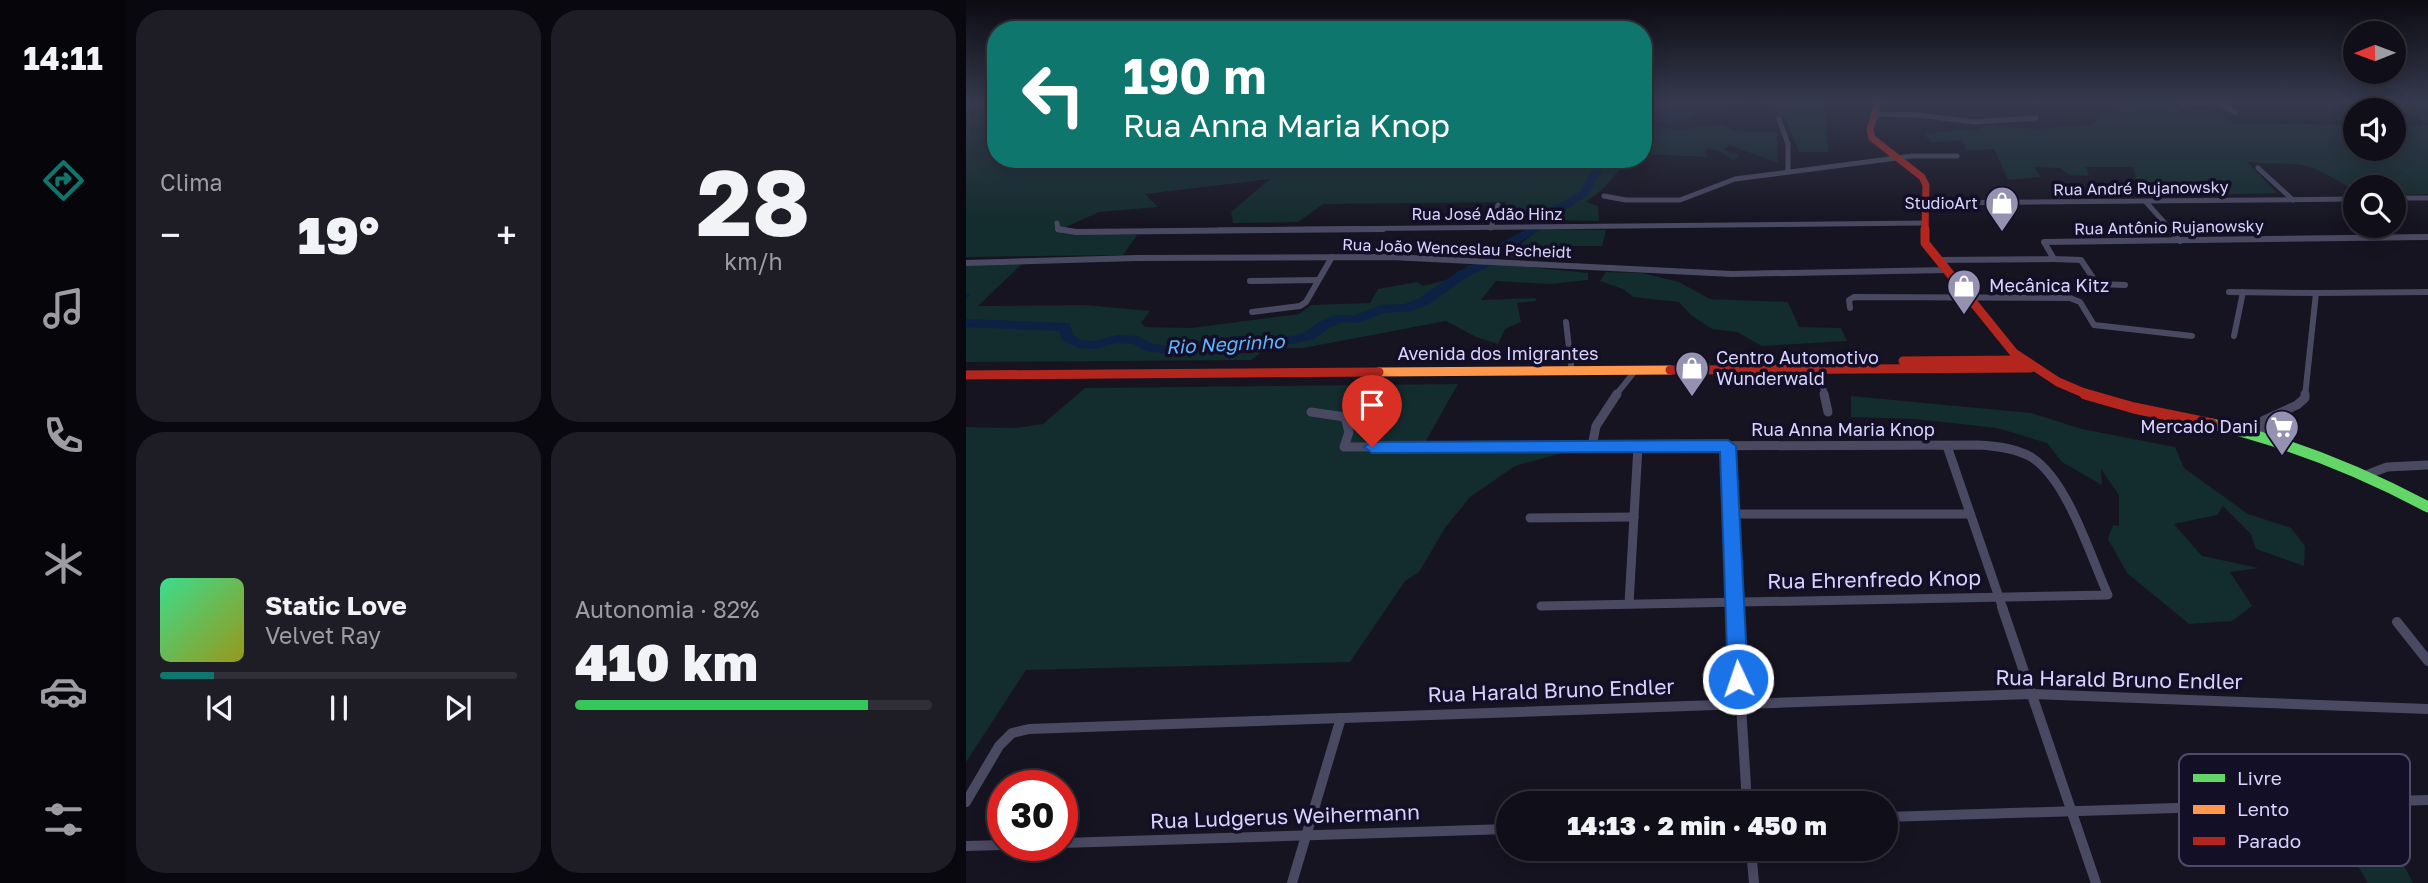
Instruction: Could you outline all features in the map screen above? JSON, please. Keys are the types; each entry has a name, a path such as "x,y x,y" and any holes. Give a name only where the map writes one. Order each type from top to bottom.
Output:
{"main road":[{"path":"1878,143 1925,181 1925,243 2002,340 2031,368 2059,383 2091,394 2259,435 2310,451 2366,475 2428,507"},
{"name":"Avenida dos Imigrantes","path":"966,368 1341,373 1507,372 2021,360"},
{"path":"1507,372 1523,370 1527,365"},
{"name":"Avenida dos Imigrantes","path":"966,375 1527,365 1820,366"},
{"name":"Avenida dos Imigrantes","path":"1885,365 2031,368"},
{"path":"1447,372 1450,367 1463,366"},
{"path":"1341,373 1364,370 1362,367"}],"street":[{"path":"1788,143 1788,172"},
{"path":"1604,196 1626,201 1680,200 1706,192 1735,178 1899,160 1912,156 1957,156"},
{"path":"2258,168 2293,200"},
{"path":"2406,198 2428,198"},
{"name":"Rua André Rujanowsky","path":"1927,203 2343,199"},
{"path":"2146,202 2180,241"},
{"path":"1491,228 1498,205"},
{"name":"Rua José Adão Hinz","path":"1057,223 1058,230 1076,232 1924,223"},
{"name":"Rua Antônio Rujanowsky","path":"2054,258 2044,242 2428,237"},
{"path":"1252,312 1300,306 1306,302 1332,257"},
{"name":"Rua João Wenceslau Pscheidt","path":"966,263 1332,257 1482,261 1732,274 1947,270"},
{"path":"1939,260 2081,260 2097,284 2125,285"},
{"path":"1250,281 1318,280"},
{"path":"2229,292 2428,292"},
{"path":"2234,336 2243,292"},
{"path":"2259,435 2264,420 2297,405 2305,398 2316,293"},
{"path":"1850,308 1849,300 1854,297 2070,298 2080,302 2094,325 2192,336"},
{"path":"1566,323 1571,365"},
{"path":"1820,366 1828,412"},
{"path":"1592,446 1598,423 1635,371"},
{"name":"Rua Anna Maria Knop","path":"1311,412 1345,417 1350,424 1344,447 1992,445 2015,450 2031,457 2046,469 2060,487 2108,595"},
{"path":"1629,604 1638,446"},
{"path":"1728,446 1739,704 1746,791"},
{"path":"1947,446 2096,883"},
{"path":"2366,475 2387,467 2428,464"},
{"path":"1731,514 1970,514"},
{"path":"1530,518 1634,517"},
{"name":"Rua Ehrenfredo Knop","path":"1541,606 2108,595"},
{"path":"2397,622 2428,662"},
{"name":"Rua Harald Bruno Endler","path":"966,802 999,746 1012,733 1029,729 2031,694 2428,709"},
{"path":"1292,883 1341,718"},
{"path":"2410,801 2428,800"},
{"path":"1898,817 2179,808"},
{"name":"Rua Ludgerus Weihermann","path":"1078,842 1496,829"},
{"path":"966,846 987,845"},
{"path":"1752,861 1754,883"}],"green space":[{"path":"966,143 987,143 987,168 1621,168 1604,188 1586,202 1598,206 1599,221 1501,219 1506,202 1323,204 1298,222 1233,223 1231,212 1270,179 1145,194 1158,207 1099,212 1055,232 1137,235 1123,255 966,257"},
{"path":"1652,143 1777,143 1778,163 1729,145 1724,150 1739,155 1734,161 1722,152 1707,148 1704,153 1709,157 1652,154"},
{"path":"1795,143 1827,143 1828,152 1799,152"},
{"path":"1963,143 2343,143 2343,161 2406,161 2406,143 2428,143 2428,194 2406,195 2406,175 2343,175 2343,184 2308,167 2246,161 2277,193 2165,196 2140,194 2133,167 2086,167 2089,176 2070,175 2060,168 2034,167 2041,177 2008,180 1994,149 1966,151"},
{"path":"1538,229 1606,230 1602,246 1552,246 1537,258 1506,257"},
{"path":"1490,263 1588,273 1588,280 1549,284 1496,281 1481,300 1535,298 1537,301 1517,303 1521,322 1505,329 1498,344 1476,337 1446,321 1303,348 1267,348 1251,360 966,362 966,265 1022,264 978,306 1085,305 1150,311 1141,323 1145,327 1191,328 1299,314 1311,305 1370,303 1378,289 1417,282 1423,286 1454,278 1469,265"},
{"path":"1606,272 1642,273 1679,282 1710,299 1788,302 1799,327 1841,328 1847,341 1762,346 1737,332 1712,329 1691,315 1679,302 1633,297 1623,289 1600,281"},
{"path":"1458,384 1423,446 1577,449 1515,466 1470,497 1445,528 1419,572 1405,581 1350,662 1026,670 966,762 966,427 1016,428 1043,424 1085,388"},
{"path":"1851,396 2031,413 2082,429 2175,447 2184,468 2248,514 2291,528 2305,546 2304,566 2256,549 2251,534 2223,506 2217,515 2174,524 2202,556 2259,568 2230,572 2252,606 2232,621 2189,624 2127,573 2108,539 2113,525 2119,526 2119,495 2101,469 2102,485 2062,462 2047,443 1997,428 1915,419 1851,417"},
{"path":"2358,866 2404,866 2413,883 2368,883"}],"waterway":[{"name":"Rio Negrinho","path":"966,323 1065,327 1067,337 1078,344 1094,345 1117,339 1136,340 1151,348 1168,350 1244,339 1292,340 1309,336 1324,325 1341,318 1357,319 1382,309 1407,308 1424,301 1463,274 1482,265 1499,249 1538,227 1554,209 1563,207 1584,193 1598,168"},
{"path":"966,296 969,295 966,297"}],"traffic: fast":[{"path":"2212,424 2269,439 2323,458 2376,480 2428,507"}],"traffic: slow":[{"path":"1379,372 1670,370"}],"traffic: jam":[{"path":"1879,143 1922,177 1926,185 1925,243 2014,353 2035,369 2082,393 2134,408 2212,424"},
{"path":"1903,361 2021,360"},
{"path":"1670,370 2031,368"},
{"path":"966,375 1379,372"}],"place":[{"name":"StudioArt","path":"2002,233"},
{"name":"Mecânica Kitz","path":"1964,316"},
{"name":"Centro Automotivo Wunderwald","path":"1692,398"},
{"name":"Mercado Dani","path":"2282,457"}],"route":[{"path":"1372,447 1728,446 1738,679"}]}
